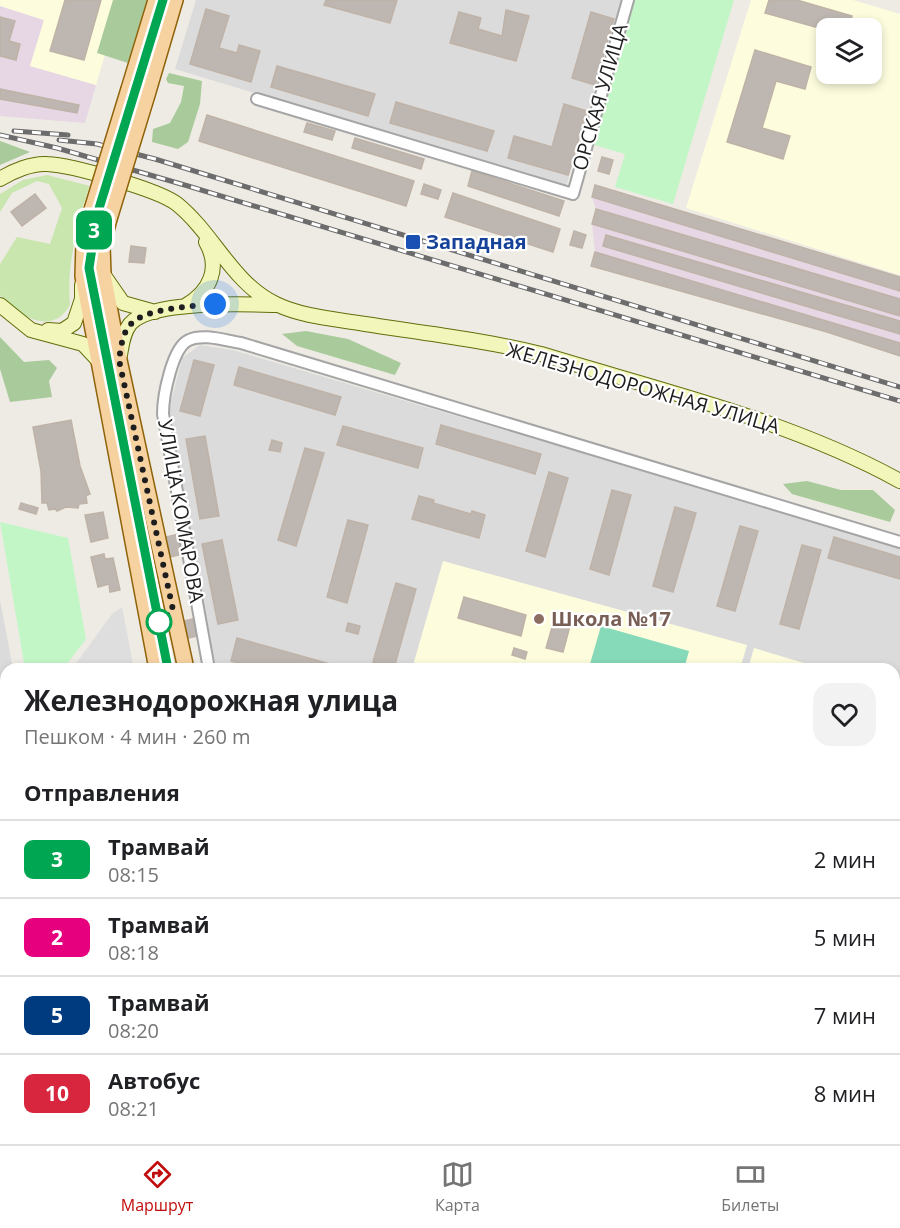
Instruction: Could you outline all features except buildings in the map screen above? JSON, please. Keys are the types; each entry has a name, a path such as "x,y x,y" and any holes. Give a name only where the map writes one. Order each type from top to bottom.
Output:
{"main road":[{"path":"31,330 62,331 74,323 81,299 84,243 91,213 156,0"},
{"name":"УЛИЦА КОМАРОВА","path":"176,0 102,246 103,274 119,360 185,663"},
{"name":"ЖЕЛЕЗНОДОРОЖНАЯ УЛИЦА","path":"0,179 32,166 63,166 165,196 191,217 243,280 277,305 313,316 508,346 541,354 800,434 853,455 900,481"},
{"path":"183,307 199,298 206,290 213,270 209,246 191,217"},
{"path":"103,274 115,295 123,303 157,313"},
{"path":"83,276 156,663"},
{"path":"119,360 123,338 130,324 140,318 183,307 215,304 277,305"},
{"path":"0,305 31,330 83,344 97,359"}],"street":[{"name":"ОРСКАЯ УЛИЦА","path":"257,99 573,194 628,0"},
{"name":"УЛИЦА КОМАРОВА","path":"208,663 165,431 164,396 178,350 188,340 202,337 241,343 900,542"}],"shaded area":[{"path":"0,0 121,0 96,85 30,66 44,20 0,6"},
{"path":"196,0 621,0 566,187 175,69"},
{"path":"751,0 853,0 900,14 900,275 686,208"},
{"path":"0,6 44,20 30,66 96,85 85,123 0,116"},
{"path":"595,185 900,277 900,356 827,332 591,266 595,252 592,224 596,209 592,197"},
{"path":"200,345 233,350 900,547 900,663 214,663 169,410 182,358"},
{"name":"Школа №17","path":"443,561 747,645 742,663 414,663"},
{"path":"0,600 12,663 0,663"},
{"path":"122,607 133,663 76,663 112,614"},
{"path":"754,648 804,663 750,663"}],"green space":[{"path":"113,0 147,0 128,63 97,53"},
{"path":"634,0 734,0 673,204 615,187 625,154 591,144"},
{"path":"169,73 202,81 200,104 188,142 178,149 152,142 153,129 170,123 181,102 184,86 168,83 166,79"},
{"path":"0,141 3,142 30,152 0,165"},
{"path":"47,175 90,186 71,259 70,305 63,315 54,320 45,321 26,316 0,295 0,264 17,237 50,244 62,208 49,184 37,181 12,193 0,212 0,194 23,180"},
{"path":"306,331 348,339 401,363 395,375 297,346 282,334"},
{"path":"0,337 24,362 49,360 57,368 49,381 52,397 10,402 0,369"},
{"path":"807,481 841,490 873,490 895,510 890,522 792,494 783,484"},
{"path":"0,522 68,538 86,639 68,663 24,663"},
{"path":"601,626 689,651 686,663 590,663"}],"pier":[{"path":"121,87 156,98 116,221 82,210"}],"tram line":[{"path":"163,0 97,215 89,268 167,663"},
{"name":"3","path":"163,0 97,215 89,268 167,663"}],"railway":[{"path":"14,131 68,135"},
{"path":"0,135 57,148 188,186 900,401"},
{"path":"59,140 97,144 155,159 900,387"}],"place":[{"name":"Западная","path":"413,242"},
{"name":"Школа №17","path":"539,619"}],"route":[{"path":"159,622 173,610 119,360 123,338 130,324 140,318 183,307 215,304"}]}
